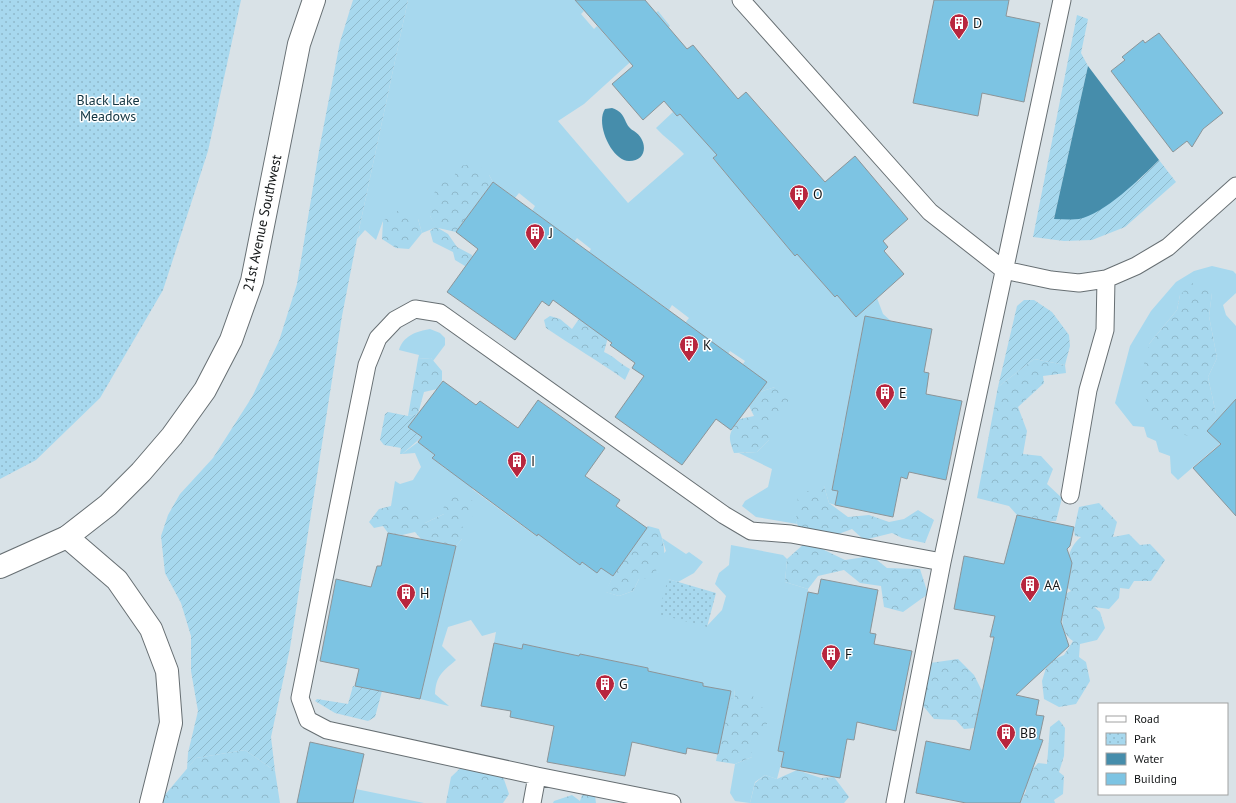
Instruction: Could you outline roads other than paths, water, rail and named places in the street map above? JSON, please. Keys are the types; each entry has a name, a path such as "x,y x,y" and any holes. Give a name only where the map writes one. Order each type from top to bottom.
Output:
{"street":[{"name":"21st Avenue Southwest","path":"0,567 67,537 108,505 141,472 172,436 205,390 231,340 252,281 300,44 314,0"},
{"path":"67,537 118,580 151,629 167,671 171,723 152,803"}],"lane":[{"path":"741,0 930,212 1004,270 1051,280 1079,283 1106,279 1136,266 1168,246 1236,186"},
{"path":"895,803 942,562 1062,0"},
{"path":"1070,495 1088,390 1105,330 1106,279"},
{"path":"672,803 537,776 328,730 308,720 300,698 367,365 378,338 395,320 415,309 440,313 717,510 751,531 791,534 942,562"},
{"path":"532,803 537,776"}],"water":[{"path":"1088,66 1159,160 1122,194 1100,210 1079,219 1054,219"},
{"path":"612,108 617,110 623,116 630,128 642,139 644,149 640,158 629,161 617,155 611,149 604,132 602,116 605,109"}],"place":[{"name":"D","path":"959,40"},
{"name":"O","path":"799,211"},
{"name":"J","path":"535,250"},
{"name":"K","path":"689,362"},
{"name":"E","path":"885,410"},
{"name":"I","path":"517,478"},
{"name":"AA","path":"1030,602"},
{"name":"H","path":"406,610"},
{"name":"F","path":"831,671"},
{"name":"G","path":"605,701"},
{"name":"BB","path":"1006,750"}],"park label":[{"name":"Black Lake Meadows","path":"108,108"}]}
